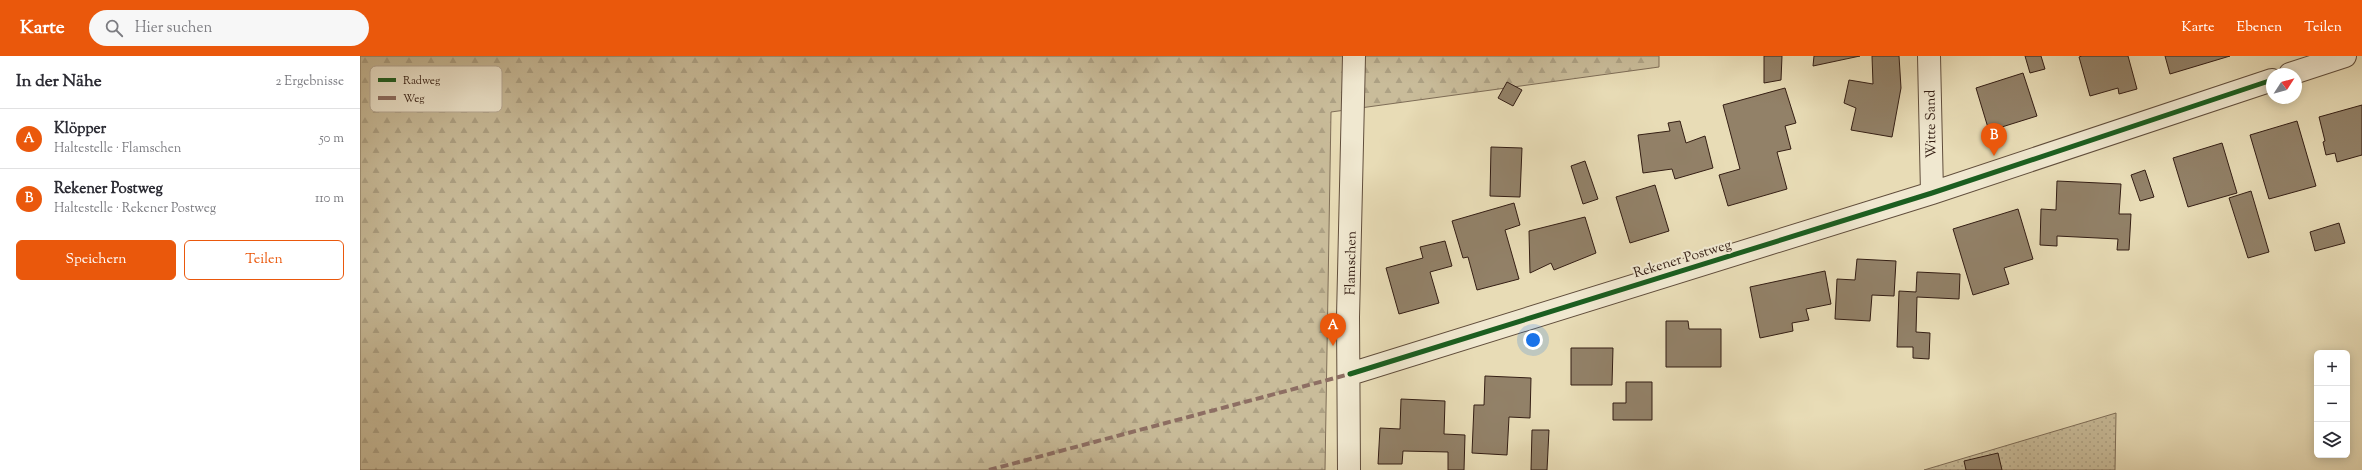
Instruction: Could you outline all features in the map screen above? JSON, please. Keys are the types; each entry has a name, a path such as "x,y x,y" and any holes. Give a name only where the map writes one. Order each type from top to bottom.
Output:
{"street":[{"name":"Flamschen","path":"1349,470 1350,374 1348,317 1354,56"},
{"name":"Witte Sand","path":"1929,56 1932,193"},
{"path":"2302,70 2344,56"},
{"name":"Rekener Postweg","path":"1350,374 1932,193 2266,82"}],"green space":[{"path":"360,56 1659,56 1659,67 1331,112 1325,470 360,470"},
{"path":"2116,413 2115,470 1924,470"}],"building":[{"path":"1764,56 1782,56 1781,80 1764,83"},
{"path":"1814,56 1860,56 1813,66"},
{"path":"1872,56 1899,56 1901,88 1892,137 1851,130 1856,108 1844,103 1849,80 1873,84"},
{"path":"2025,56 2041,56 2045,69 2030,73"},
{"path":"2128,56 2137,89 2119,94 2118,88 2090,96 2079,57"},
{"path":"2165,56 2230,56 2170,74"},
{"path":"2023,73 2037,116 1989,131 1976,88"},
{"path":"1507,82 1522,90 1513,106 1498,98"},
{"path":"1785,88 1796,123 1785,126 1791,149 1777,152 1787,189 1728,206 1719,175 1740,169 1723,105"},
{"path":"2362,105 2362,155 2337,162 2335,153 2326,155 2323,142 2325,141 2319,117"},
{"path":"1680,121 1686,143 1705,136 1713,168 1675,179 1672,169 1643,173 1638,135 1670,131 1668,123"},
{"path":"2297,121 2316,186 2269,199 2250,135"},
{"path":"2222,143 2237,193 2188,207 2173,158"},
{"path":"1491,147 1522,148 1520,197 1490,196"},
{"path":"1585,161 1598,199 1583,204 1571,166"},
{"path":"2145,170 2154,197 2140,201 2131,175"},
{"path":"2057,181 2121,184 2119,214 2131,214 2129,250 2117,250 2118,239 2057,236 2057,246 2040,245 2041,209 2056,210"},
{"path":"1655,185 1669,231 1630,243 1616,197"},
{"path":"2251,191 2269,252 2248,258 2229,198"},
{"path":"1514,203 1520,225 1505,230 1519,279 1477,290 1468,257 1463,258 1452,221"},
{"path":"2018,209 2033,259 2004,268 2009,284 1973,295 1953,229"},
{"path":"1585,217 1596,253 1554,270 1551,263 1530,273 1529,231"},
{"path":"2339,223 2345,243 2315,251 2310,232"},
{"path":"1445,241 1452,266 1430,272 1439,303 1399,314 1386,268 1423,258 1420,247"},
{"path":"1857,259 1896,261 1894,296 1872,295 1870,321 1835,319 1837,279 1855,280"},
{"path":"1825,271 1831,304 1806,309 1809,320 1792,323 1793,331 1760,338 1750,287"},
{"path":"1917,272 1960,274 1959,299 1917,297 1916,332 1930,333 1929,359 1913,358 1913,347 1897,347 1899,291 1916,292"},
{"path":"1666,321 1688,321 1689,329 1721,329 1721,367 1666,367"},
{"path":"1571,348 1613,348 1612,385 1571,385"},
{"path":"1485,376 1531,378 1530,418 1509,417 1507,455 1472,453 1474,405 1484,405"},
{"path":"1626,382 1652,382 1652,420 1613,420 1613,403 1626,403"},
{"path":"1401,399 1445,401 1444,434 1465,435 1464,470 1448,470 1448,452 1403,451 1402,464 1378,464 1380,428 1400,429"},
{"path":"1532,430 1549,430 1547,470 1531,470"},
{"path":"1998,453 2002,470 1966,470 1964,461"}],"marked path":[{"path":"989,470 1350,374"}],"cycle path":[{"path":"1350,374 1932,193 2266,82"}],"place":[{"name":"Rekener Postweg","path":"1994,156"},
{"name":"Klöpper","path":"1333,346"}]}
